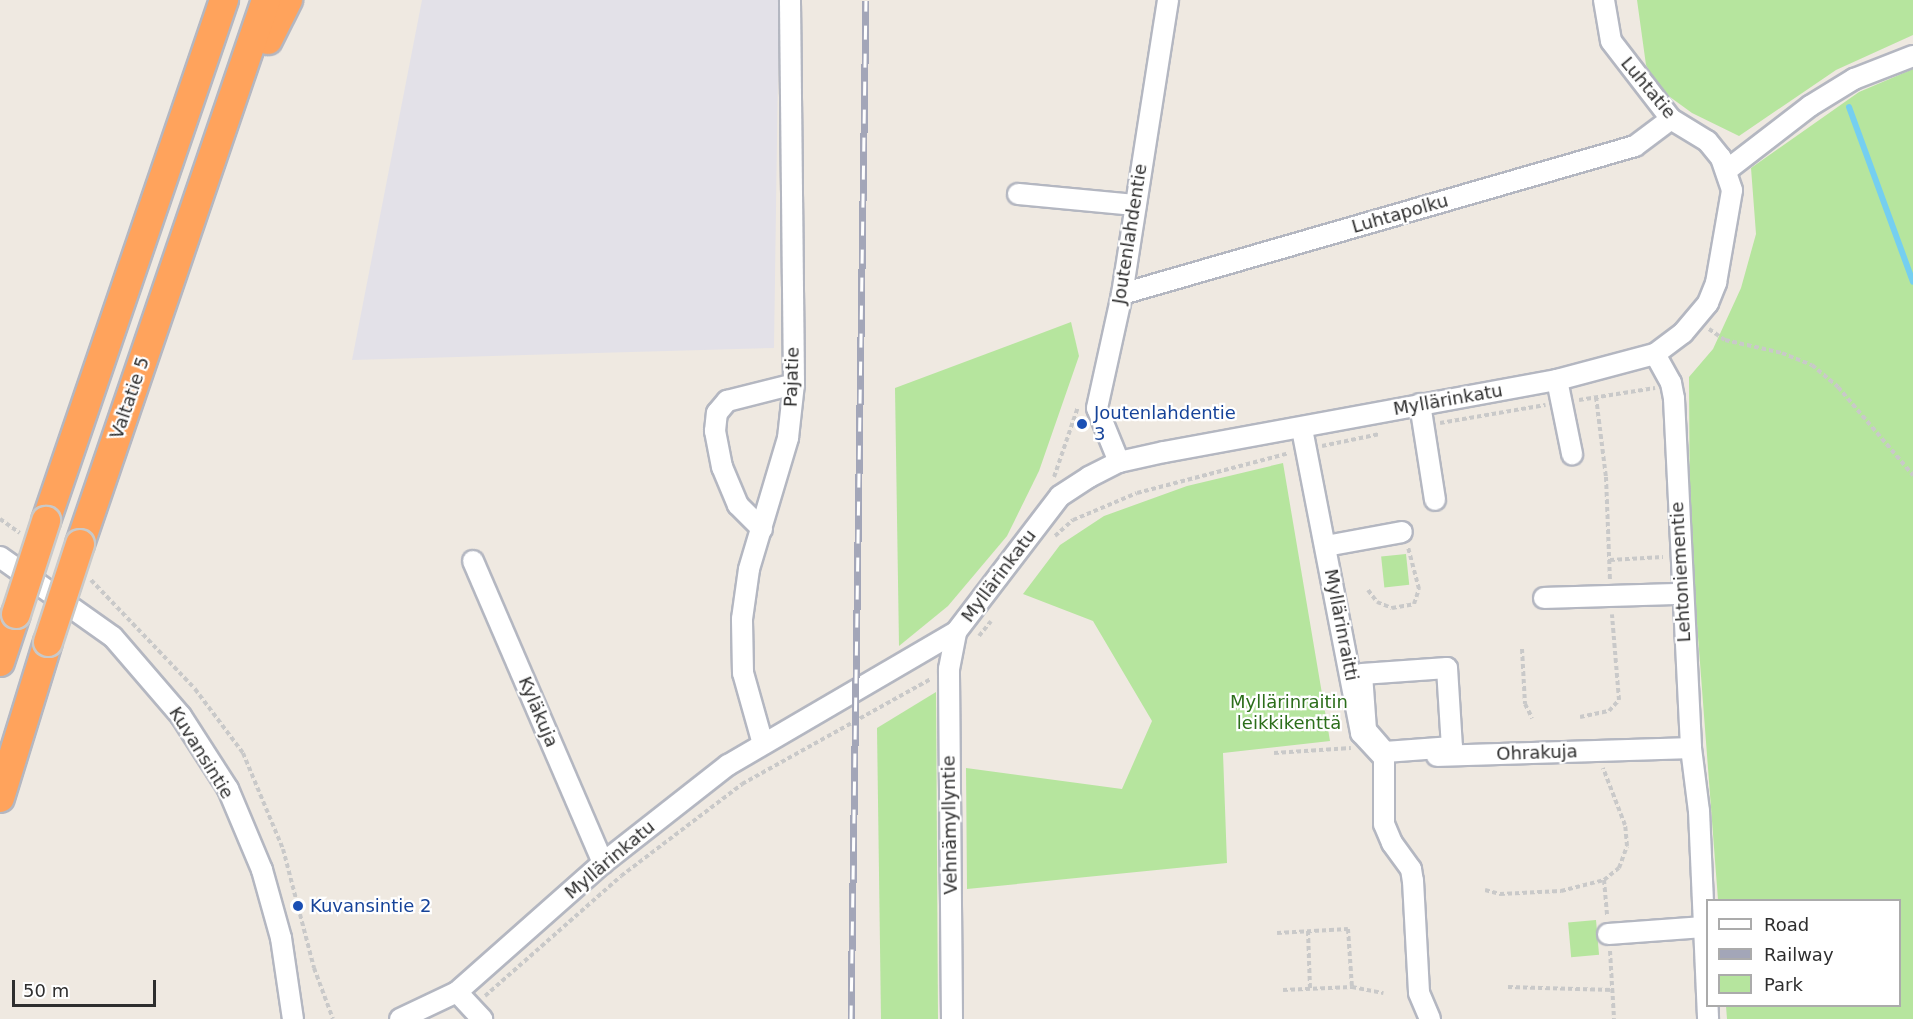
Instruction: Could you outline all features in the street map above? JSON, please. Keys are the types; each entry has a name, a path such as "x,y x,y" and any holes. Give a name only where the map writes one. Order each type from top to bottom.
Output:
{"highway":[{"path":"0,662 224,0"},
{"name":"Valtatie 5","path":"0,798 80,544 266,0"},
{"path":"216,144 288,0"}],"street":[{"name":"Pajatie","path":"763,744 743,673 742,619 749,569 788,438 794,384 790,0"},
{"name":"Joutenlahdentie","path":"1119,462 1096,408 1122,294 1168,0"},
{"name":"Luhtatie","path":"1604,0 1611,41 1671,119 1707,141 1724,164"},
{"path":"1655,354 1696,320 1716,283 1732,190 1724,164 1810,106 1854,80 1913,56"},
{"name":"Luhtapolku","path":"1122,294 1635,146 1671,119"},
{"path":"1018,194 1135,205"},
{"name":"Myllärinkatu","path":"400,1019 457,992 603,863 728,765 956,632 1060,496 1119,462 1557,380 1655,354"},
{"name":"Lehtoniementie","path":"1655,354 1671,383 1690,748 1699,811 1706,973"},
{"path":"1557,380 1572,454"},
{"path":"762,529 738,505 722,467 716,431 717,413 727,401 794,384"},
{"path":"1420,404 1435,500"},
{"name":"Myllärinraitti","path":"1302,429 1361,733 1379,753"},
{"path":"1326,546 1402,532"},
{"name":"Kuvansintie","path":"0,557 114,637 181,716 228,789 262,870 281,938 293,1019"},
{"name":"Kyläkuja","path":"473,561 603,863"},
{"path":"1544,598 1682,594"},
{"name":"Vehnämyllyntie","path":"952,1019 949,669 956,632"},
{"path":"1446,668 1452,747 1385,752 1366,730 1362,674 1446,668"},
{"name":"Ohrakuja","path":"1379,753 1690,748"},
{"path":"1379,753 1384,824 1411,869 1419,993 1431,1019"},
{"path":"1608,934 1704,927"},
{"path":"457,992 477,1013"}],"path":[{"path":"1696,320 1725,340 1782,353 1812,365 1838,387 1913,476"},
{"path":"1424,426 1671,383"},
{"path":"1580,717 1609,711 1619,700 1610,596 1605,466 1596,397"},
{"path":"1049,542 1073,520 1137,493 1258,459 1389,432"},
{"path":"1368,590 1377,602 1392,608 1414,604 1418,597 1413,558 1402,532"},
{"path":"1610,560 1680,556"},
{"path":"977,639 993,619"},
{"path":"1522,649 1525,704 1532,718"},
{"path":"477,1013 621,876 742,784 949,669"},
{"path":"1485,890 1500,894 1561,891 1604,880 1619,868 1627,846 1625,825 1596,751"},
{"path":"1274,753 1379,753"},
{"path":"1277,933 1348,929 1352,987"},
{"path":"1308,931 1310,989"},
{"path":"1283,990 1352,987 1383,993"},
{"path":"1508,987 1613,990"}],"shaded area":[{"path":"422,0 779,0 774,348 352,360"}],"green space":[{"path":"1637,0 1913,0 1913,35 1836,70 1739,136 1692,113 1659,89 1646,65"},
{"path":"1913,69 1913,1019 1727,1019 1726,1007 1901,1007 1901,899 1718,899 1690,531 1689,377 1713,349 1741,288 1756,234 1751,168 1859,92"},
{"path":"1071,322 1079,356 1039,471 1007,536 948,606 899,646 895,388"},
{"name":"Myllärinraitin leikkikenttä","path":"1283,463 1330,741 1223,753 1227,863 967,889 966,768 1122,789 1152,721 1093,621 1023,594 1060,545 1104,516 1187,486"},
{"path":"1406,554 1409,585 1384,587 1381,557"},
{"path":"936,692 938,1019 881,1019 877,728"},
{"path":"1596,920 1599,955 1571,957 1568,922"}],"waterway":[{"path":"1849,107 1913,282"}],"railway":[{"path":"851,1019 866,0"}],"place":[{"name":"Joutenlahdentie 3","path":"1082,424"},
{"name":"Kuvansintie 2","path":"298,906"}]}
